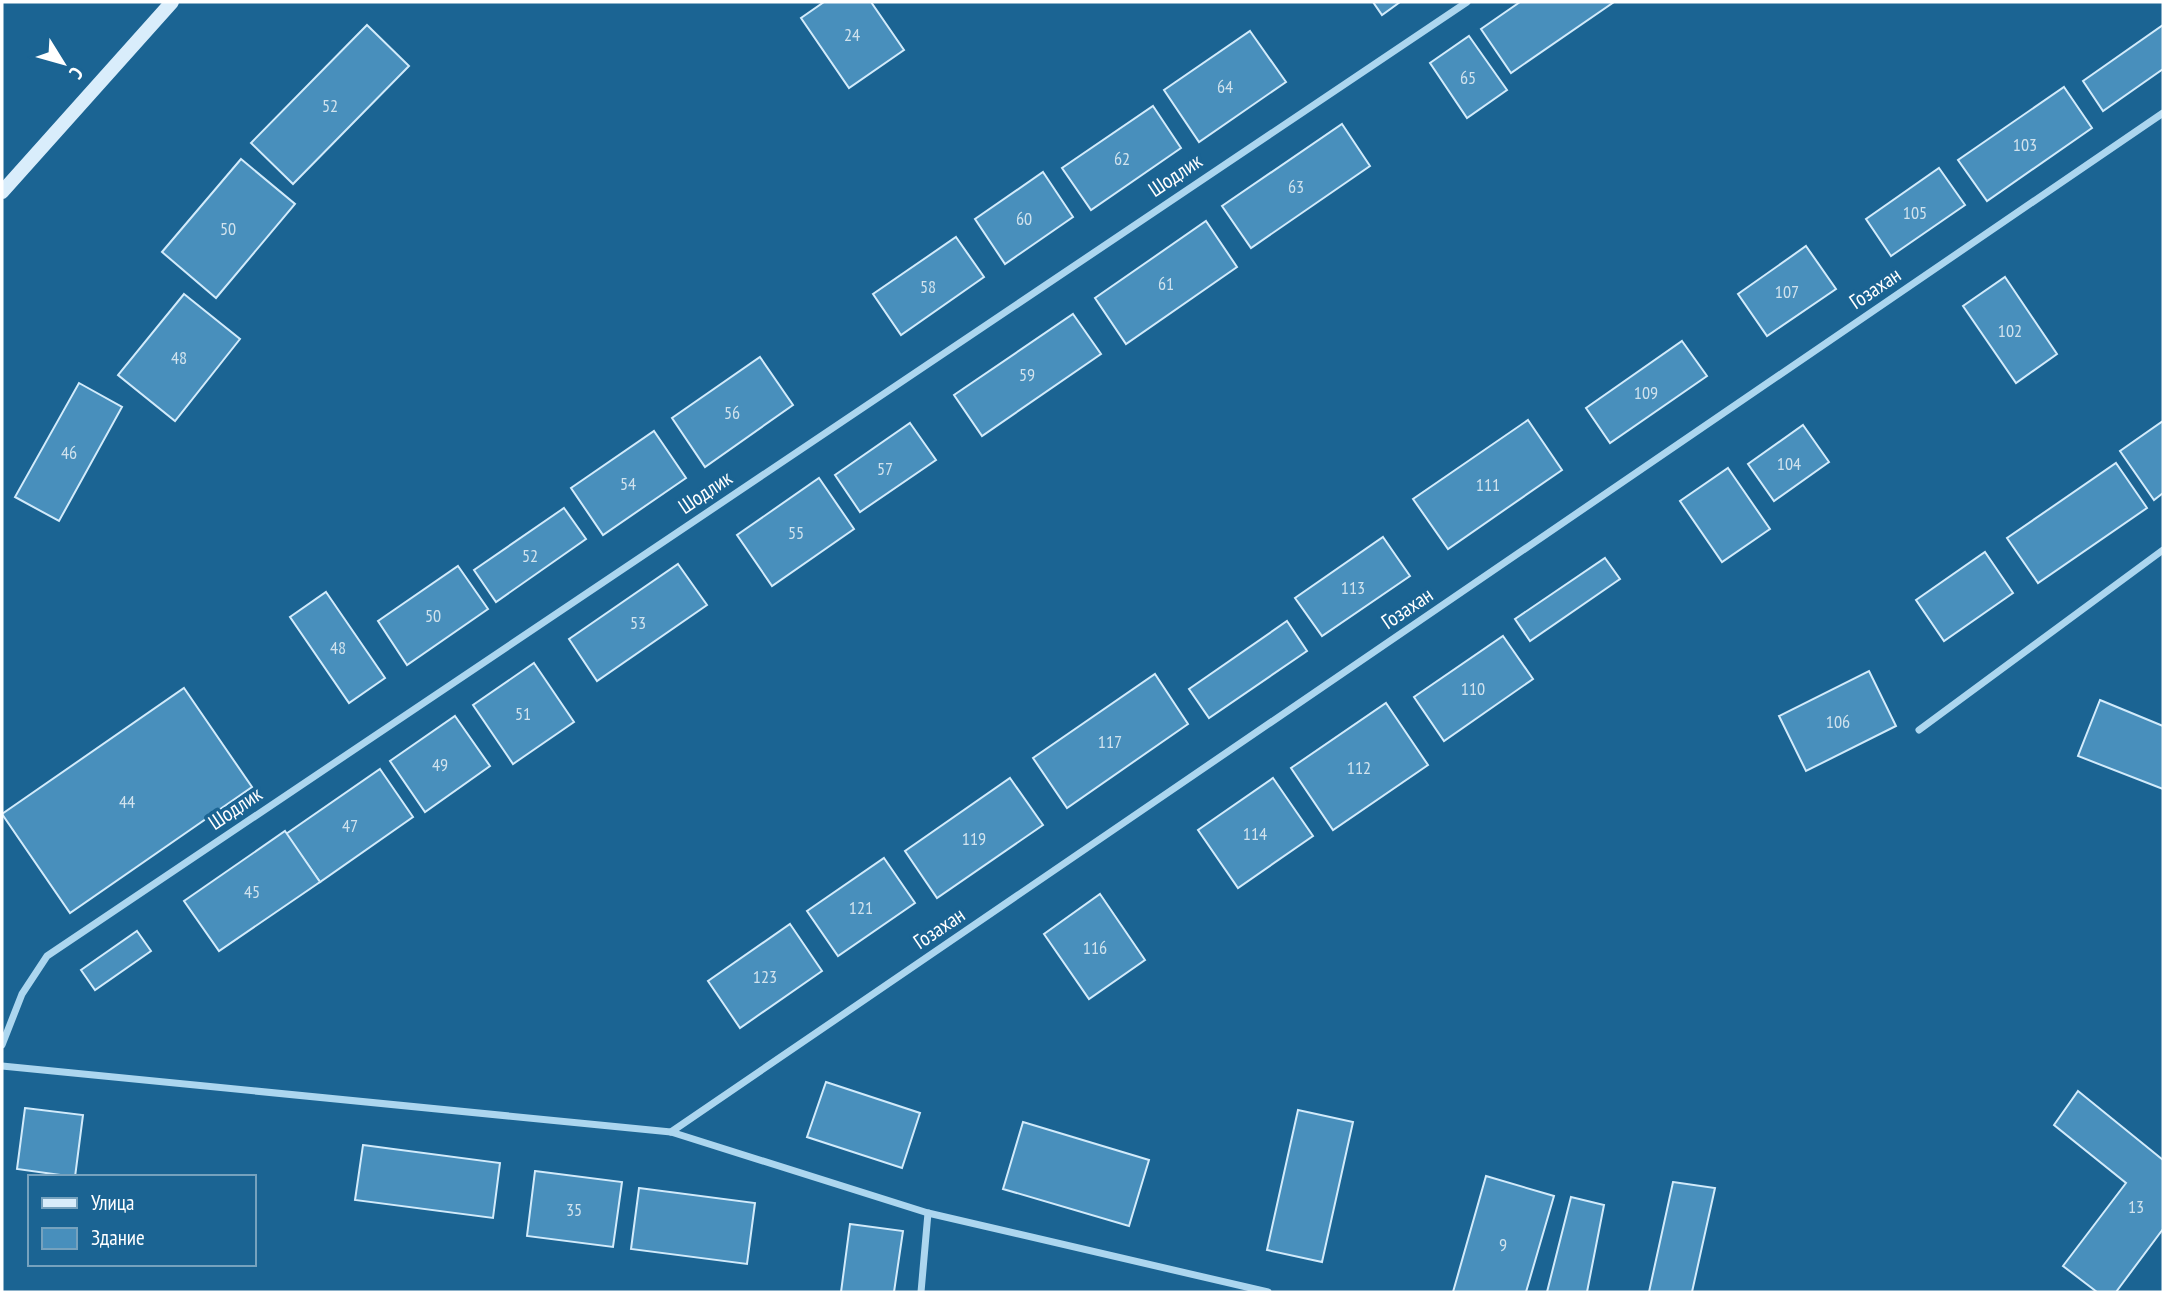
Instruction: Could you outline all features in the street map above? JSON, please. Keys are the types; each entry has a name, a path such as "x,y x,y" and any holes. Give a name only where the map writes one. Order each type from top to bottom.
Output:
{"main road":[{"path":"2,192 172,2"}],"street":[{"name":"Шодлик","path":"2,1045 22,994 47,956 1467,2"},
{"name":"Гозахан","path":"671,1132 2163,113"},
{"path":"1919,730 2163,550"},
{"path":"2,1066 671,1132 928,1213 1268,1292"},
{"path":"921,1292 928,1213"}],"building":[{"path":"824,2 871,2 904,50 849,88 801,18"},
{"path":"1373,2 1400,2 1382,15"},
{"path":"1520,2 1614,2 1511,73 1481,29"},
{"path":"367,25 409,66 293,184 251,143"},
{"path":"2163,25 2163,69 2103,111 2083,81"},
{"path":"1250,31 1286,82 1199,142 1164,90"},
{"path":"1469,36 1507,90 1467,118 1430,63"},
{"path":"2064,87 2092,128 1987,201 1958,160"},
{"path":"1153,106 1181,148 1091,210 1062,168"},
{"path":"1342,124 1370,166 1251,248 1222,206"},
{"path":"241,159 295,204 216,298 162,252"},
{"path":"1939,168 1965,205 1891,256 1866,219"},
{"path":"1043,172 1073,217 1005,264 975,219"},
{"path":"1206,221 1237,267 1126,344 1095,298"},
{"path":"956,237 984,277 901,335 873,294"},
{"path":"1806,246 1836,289 1767,336 1738,294"},
{"path":"2005,277 2057,354 2016,383 1963,306"},
{"path":"184,294 240,339 175,421 118,375"},
{"path":"1073,314 1101,354 982,436 954,395"},
{"path":"1682,341 1707,376 1610,443 1586,408"},
{"path":"760,357 793,405 705,467 672,418"},
{"path":"79,383 122,407 59,521 15,497"},
{"path":"1528,420 1562,470 1448,549 1413,499"},
{"path":"2163,421 2163,493 2154,500 2120,451"},
{"path":"910,423 936,460 860,512 835,475"},
{"path":"1803,425 1829,462 1774,501 1748,464"},
{"path":"654,431 686,478 603,535 571,488"},
{"path":"2116,463 2147,508 2038,583 2007,538"},
{"path":"1728,468 1770,529 1722,562 1680,501"},
{"path":"819,478 854,529 772,586 737,535"},
{"path":"564,508 586,539 496,602 474,570"},
{"path":"1383,537 1410,576 1322,636 1295,598"},
{"path":"1985,552 2013,593 1944,641 1916,600"},
{"path":"1605,558 1620,579 1530,641 1515,619"},
{"path":"678,564 707,605 597,681 569,639"},
{"path":"458,566 488,609 407,665 378,621"},
{"path":"326,592 385,678 349,703 290,617"},
{"path":"1287,621 1307,651 1209,718 1189,689"},
{"path":"1503,636 1533,679 1444,741 1414,697"},
{"path":"534,663 574,722 513,764 473,705"},
{"path":"1869,671 1896,726 1806,771 1779,716"},
{"path":"1155,674 1188,724 1067,808 1033,758"},
{"path":"184,688 252,787 70,913 2,814"},
{"path":"2100,700 2163,726 2163,789 2078,756"},
{"path":"1386,703 1428,765 1333,830 1291,768"},
{"path":"455,716 490,766 425,812 390,761"},
{"path":"380,769 413,817 320,882 286,834"},
{"path":"1010,778 1043,825 937,898 905,851"},
{"path":"1273,778 1313,836 1238,888 1198,830"},
{"path":"285,831 320,882 219,951 184,901"},
{"path":"884,858 915,903 838,956 807,911"},
{"path":"1100,894 1145,960 1089,999 1044,934"},
{"path":"790,924 822,971 740,1028 708,981"},
{"path":"137,931 151,951 95,990 81,970"},
{"path":"826,1082 920,1113 902,1168 807,1137"},
{"path":"2078,1091 2163,1160 2163,1229 2116,1292 2097,1292 2063,1266 2126,1183 2054,1125"},
{"path":"25,1108 83,1115 75,1175 17,1169"},
{"path":"1298,1110 1353,1122 1322,1262 1267,1250"},
{"path":"1023,1122 1149,1160 1129,1226 1003,1189"},
{"path":"363,1145 500,1163 493,1218 355,1200"},
{"path":"535,1171 622,1182 613,1247 527,1236"},
{"path":"1486,1176 1554,1196 1526,1292 1453,1292"},
{"path":"1673,1182 1715,1188 1692,1292 1649,1292"},
{"path":"639,1188 755,1203 747,1264 631,1249"},
{"path":"1571,1197 1604,1205 1587,1292 1547,1292"},
{"path":"850,1224 903,1231 894,1292 841,1292"}]}
